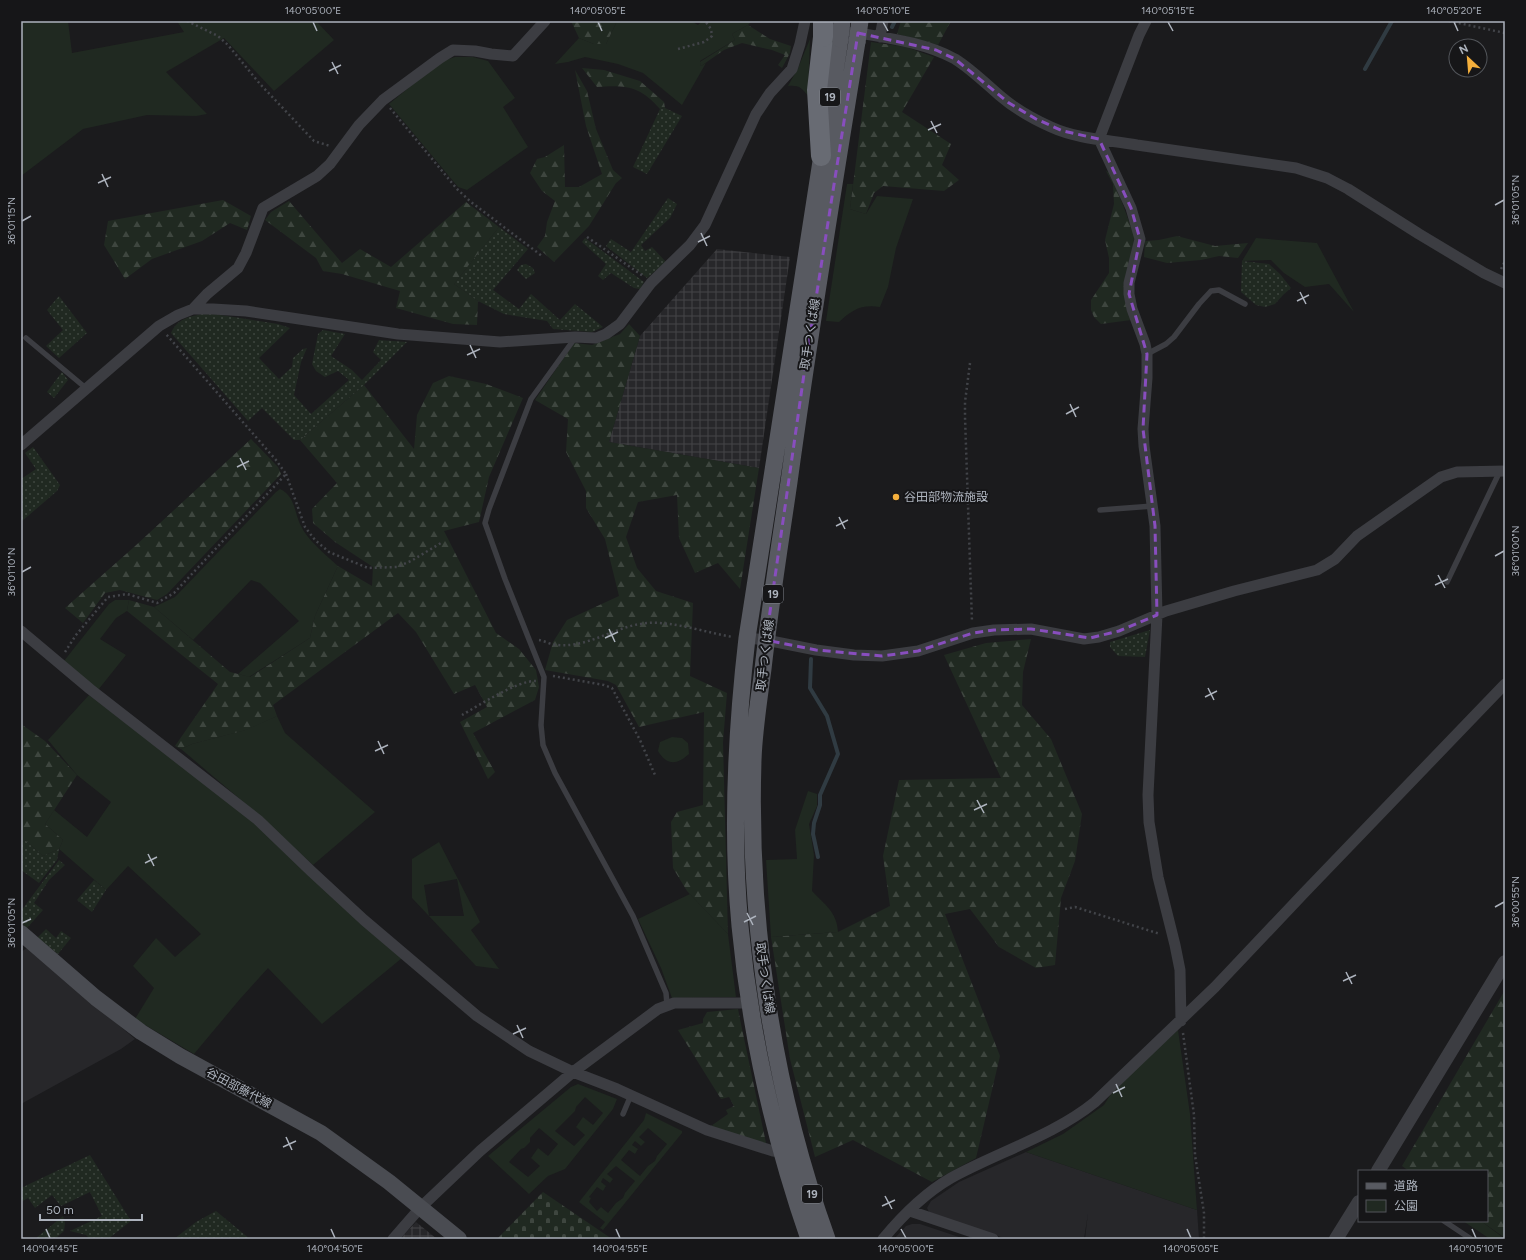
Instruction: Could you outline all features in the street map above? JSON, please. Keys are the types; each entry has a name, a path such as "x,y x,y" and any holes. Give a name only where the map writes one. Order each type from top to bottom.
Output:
{"highway":[{"path":"819,28 818,90 821,156"}],"main road":[{"path":"819,28 842,21"},
{"name":"取手つくば線","path":"827,1239 798,1148 782,1081 768,1006 757,920 753,837 753,757 766,640 804,374 860,21"},
{"name":"取手つくば線","path":"809,1239 781,1152 764,1084 749,1003 740,925 736,838 737,757 747,638 821,156"},
{"name":"谷田部藤代線","path":"21,933 96,998 141,1032 193,1063 321,1133 354,1156 459,1239"}],"street":[{"path":"193,309 207,294 238,268 246,252 263,208 317,176 330,164 359,125 383,100 453,50 476,51 513,56 545,21"},
{"path":"880,37 883,21"},
{"path":"1146,21 1139,35 1098,139 1131,208 1140,239 1129,283 1129,294 1132,310 1145,344 1147,354 1147,378 1143,429 1144,446 1154,506 1155,526 1157,615 1148,802 1150,830 1158,877 1180,970 1181,1021"},
{"path":"21,445 159,326 178,315 193,309 246,311 398,334 500,342 575,337 596,338 606,334 620,324 651,283 690,246 705,225 756,114 770,93 792,69 800,44 819,28 880,37 936,50 955,59 1009,103 1036,119 1063,131 1098,139 1296,168 1327,178 1464,261 1505,283"},
{"path":"747,638 766,640 816,650 854,655 882,656 918,651 973,633 994,630 1031,629 1054,634 1090,638 1119,631 1166,611 1226,593 1317,570 1335,559 1357,536 1441,477 1457,472 1502,471"},
{"path":"21,630 90,689 258,820 311,872 364,920 477,1016 529,1051 573,1072 632,1095 707,1130 773,1151 781,1152"},
{"path":"883,1239 927,1195 950,1179 1042,1135 1079,1115 1095,1102 1215,988 1505,684"},
{"path":"1379,1170 1505,962"},
{"path":"393,1239 420,1208 480,1151 573,1072 626,1032 667,1004 749,1003"},
{"path":"1336,1239 1358,1204"},
{"path":"910,1211 993,1239"}],"lane":[{"path":"1147,354 1166,344 1174,337 1199,304 1211,291 1219,290 1245,304"},
{"path":"575,337 531,399 485,523 544,679 541,725 543,745 555,773 632,916 666,993 667,1004"},
{"path":"26,338 87,389"},
{"path":"1447,582 1502,471"},
{"path":"1100,510 1154,506"},
{"path":"623,1114 632,1095"},
{"path":"1446,1222 1471,1239"}],"path":[{"path":"187,21 218,36 228,45 260,84 314,141 340,150"},
{"path":"678,49 704,42 712,36 712,29 705,21"},
{"path":"1449,21 1505,33"},
{"path":"383,100 457,189 471,202 542,256"},
{"path":"587,237 651,283"},
{"path":"159,326 276,460 286,474 306,528 329,552 368,568 397,567 411,561 441,543"},
{"path":"970,363 965,402 965,417 973,633"},
{"path":"58,663 76,636 108,598 127,594 157,604 174,593 286,474"},
{"path":"529,637 556,645 575,644 604,636 620,629 649,623 669,625 718,635 747,638"},
{"path":"462,715 516,686 553,676 604,685 612,688 640,740 656,775"},
{"path":"1065,909 1075,907 1161,934 1172,933"},
{"path":"1181,1021 1194,1115 1195,1155 1204,1213 1204,1239"}],"highlighted area":[{"path":"858,33 936,50 955,59 1009,103 1036,119 1063,131 1099,139 1131,208 1140,239 1129,294 1147,354 1143,429 1155,526 1157,615 1119,631 1090,638 1031,629 994,630 973,633 918,651 882,656 816,650 766,640 804,374"}],"shaded area":[{"path":"717,249 790,257 759,468 609,442 640,336"},
{"path":"28,947 135,1039 121,1049 21,1104 21,952"},
{"path":"1026,1152 1197,1210 1199,1239 1085,1239 1088,1213 1084,1239 1007,1239 930,1214 927,1208 931,1201 959,1182"},
{"path":"416,1222 437,1239 400,1239"},
{"path":"920,1224 965,1239 894,1239 906,1226"}],"green space":[{"path":"21,21 68,21 72,53 184,32 177,21 316,21 334,40 274,91 224,38 166,72 207,114 196,116 147,115 83,129 21,176"},
{"path":"571,21 617,21 606,44 594,44 579,38"},
{"path":"617,21 691,21 698,25 702,21 752,21 732,34 735,40 700,61 701,66 706,63 682,105 643,73 618,64 585,57 555,64 579,38 594,44 606,44"},
{"path":"901,21 951,21 938,45 897,34"},
{"path":"748,25 770,39 791,46 790,53 782,68 778,65 785,55 772,50 742,43 724,50 701,66 700,62 735,40 732,34"},
{"path":"810,39 808,96 800,88 788,86 798,68"},
{"path":"871,42 906,47 934,57 902,112 951,144 942,165 959,180 944,191 883,186 874,193 866,214 850,209"},
{"path":"455,57 473,57 488,61 515,98 503,107 528,147 467,190 458,187 389,104 440,62"},
{"path":"582,68 604,70 640,81 664,102 665,108 660,109 653,101 639,91 616,86 597,87"},
{"path":"575,70 587,91 596,129 613,170 622,178 616,183 589,226 554,262 537,247 545,236 547,222 555,201 542,191 530,173 537,159 545,157 564,145 565,187 579,187 602,174 586,126"},
{"path":"665,108 682,116 647,174 633,167 660,109"},
{"path":"1106,171 1111,173 1134,235 1131,320 1101,324 1094,317 1091,310 1091,300 1109,273 1109,258 1105,240 1114,204 1113,184"},
{"path":"847,184 853,184 850,209 866,214 877,196 913,199 896,248 888,287 880,307 862,307 848,314 839,322 826,321"},
{"path":"668,198 677,204 670,218 641,245 645,251 652,247 666,262 647,278 606,246 611,239 631,252"},
{"path":"223,200 251,216 247,230 230,223 202,241 152,259 125,279 104,245 108,221"},
{"path":"289,201 342,263 360,249 391,267 466,202 499,227 454,284 478,301 477,325 453,324 396,308 400,291 342,274 323,271 316,258 265,220 271,212"},
{"path":"499,227 528,249 493,290 519,309 531,294 560,320 575,304 603,327 592,332 553,329 547,321 504,314 478,301 454,284"},
{"path":"1177,236 1215,246 1248,243 1238,258 1219,256 1201,260 1167,263 1144,257 1145,241"},
{"path":"585,238 644,282 640,289 634,288 611,273 603,280 598,276 606,264 582,242"},
{"path":"1256,238 1317,243 1354,312 1329,284 1305,287 1284,273 1271,260 1242,261"},
{"path":"1242,261 1269,264 1280,274 1291,288 1275,304 1265,307 1256,305 1241,292"},
{"path":"526,264 533,268 535,273 526,279 517,270 521,265"},
{"path":"59,296 87,333 59,358 46,346 63,330 47,310"},
{"path":"208,313 278,324 290,328 259,358 279,379 292,367 293,358 303,349 307,348 301,362 294,395 311,414 349,380 338,371 325,377 316,371 312,364 318,334 323,330 345,334 331,356 352,370 362,380 381,360 373,352 379,340 407,342 364,385 300,440 294,440 262,408 248,421 171,333 177,324 182,320 191,316"},
{"path":"629,324 640,336 609,442 759,468 740,589 718,563 695,573 679,538 677,495 638,502 626,537 637,568 656,591 693,603 690,676 727,693 723,742 728,934 687,891 673,868 671,822 677,812 703,805 704,712 639,727 616,685 608,681 545,670 553,642 567,620 619,596 605,539 586,508 586,491 566,452 568,419 535,400 574,343 592,345 620,334"},
{"path":"62,372 68,380 54,398 47,392"},
{"path":"449,376 486,384 523,398 489,477 479,522 444,531 496,633 519,649 536,670 539,687 535,700 473,733 495,772 488,779 460,722 487,707 475,685 454,694 416,632 398,613 273,705 277,716 246,730 192,744 181,749 175,746 218,684 127,611 129,600 154,607 230,672 250,677 310,638 315,616 338,566 372,586 373,567 335,542 313,523 312,509 337,483 300,440 364,385 414,449 417,415 433,383"},
{"path":"251,439 278,467 281,474 167,594 157,600 120,590 105,593 83,623 65,608 134,547"},
{"path":"33,447 60,485 57,491 21,522 21,479 36,469 25,453"},
{"path":"280,489 289,496 300,524 307,536 338,566 315,616 310,638 249,677 238,674 299,621 260,583 251,580 193,640 154,607 175,597"},
{"path":"115,600 129,600 127,611 116,618 100,639 126,655 98,690 64,661 109,604"},
{"path":"1150,630 1145,657 1118,656 1110,647 1110,642"},
{"path":"1031,639 1023,672 1022,705 1051,739 1082,814 1075,861 1061,898 1055,965 1036,968 999,947 970,909 945,914 1000,1056 976,1158 932,1182 853,1140 815,1157 790,1059 771,937 838,932 890,906 883,856 899,780 1001,778 944,655 986,643"},
{"path":"89,695 255,822 402,958 322,1024 268,968 194,1054 135,1019 154,988 133,966 156,938 175,957 201,934 128,866 106,890 59,849 63,840 45,824 54,810 87,837 111,802 77,775 48,740"},
{"path":"277,716 285,733 375,812 313,865 248,806 181,749 192,744 245,730"},
{"path":"21,724 45,741 77,775 45,824 63,840 59,849 43,856 25,840 21,843"},
{"path":"672,737 682,738 688,743 689,754 685,758 676,762 665,759 658,751 660,742"},
{"path":"808,791 817,794 817,806 809,824 814,855 812,891 830,909 835,919 838,932 771,937 766,860 797,859 795,830"},
{"path":"25,840 43,856 59,849 57,860 39,883 21,870 21,843"},
{"path":"439,842 480,922 471,930 499,969 476,966 412,898 412,859","holes":["457,879 464,916 429,916 424,885"]},
{"path":"59,860 65,865 49,880 34,903 43,910 27,928 21,923 21,911"},
{"path":"94,880 106,890 92,912 77,900"},
{"path":"690,894 728,934 736,997 672,998 661,968 638,919"},
{"path":"46,929 56,938 61,931 71,938 58,954 37,938"},
{"path":"1505,990 1505,1238 1482,1222 1488,1222 1488,1170 1408,1170 1402,1166"},
{"path":"738,1009 766,1143 764,1144 711,1126 728,1114 726,1110 734,1106 729,1097 721,1099 678,1030 703,1023 703,1019 707,1012"},
{"path":"1178,1030 1190,1114 1197,1210 1026,1152 1063,1134 1104,1105 1114,1089"},
{"path":"578,1084 617,1099 613,1109 565,1169 548,1176 529,1194 488,1156 571,1087","holes":["585,1097 603,1113 593,1125 583,1117 576,1127 585,1135 574,1146 555,1131 575,1111 576,1107","539,1128 558,1144 548,1156 538,1148 531,1158 540,1166 528,1177 509,1162 530,1142 530,1138"]},
{"path":"646,1113 682,1131 682,1133 603,1230 600,1228 605,1222 579,1202 644,1120","holes":["648,1128 667,1144 657,1156 655,1161 648,1166 640,1176 621,1160 629,1150 635,1154 638,1149 632,1145 635,1141 641,1146 645,1142 639,1137","616,1166 635,1181 625,1193 623,1198 616,1203 608,1213 601,1207 597,1211 589,1202 591,1198 589,1197 597,1187 603,1191 606,1186 601,1182 603,1178 610,1183 613,1179 607,1174"]},
{"path":"90,1155 131,1221 108,1239 90,1239 86,1235 70,1231 102,1216 90,1192 61,1206 52,1195 35,1208 28,1198 21,1202 21,1188"},
{"path":"543,1192 612,1239 497,1239"},
{"path":"216,1211 250,1239 174,1239 196,1222"},
{"path":"63,1216 65,1223 64,1231 55,1239 35,1239"},
{"path":"1464,1222 1482,1222 1505,1239 1490,1239"}],"waterway":[{"path":"892,27 895,21"},
{"path":"1365,69 1392,21"},
{"path":"811,659 810,688 827,716 838,754 820,795 820,805 814,823 813,834 818,857"}],"place":[{"name":"谷田部物流施設","path":"896,497"}]}
